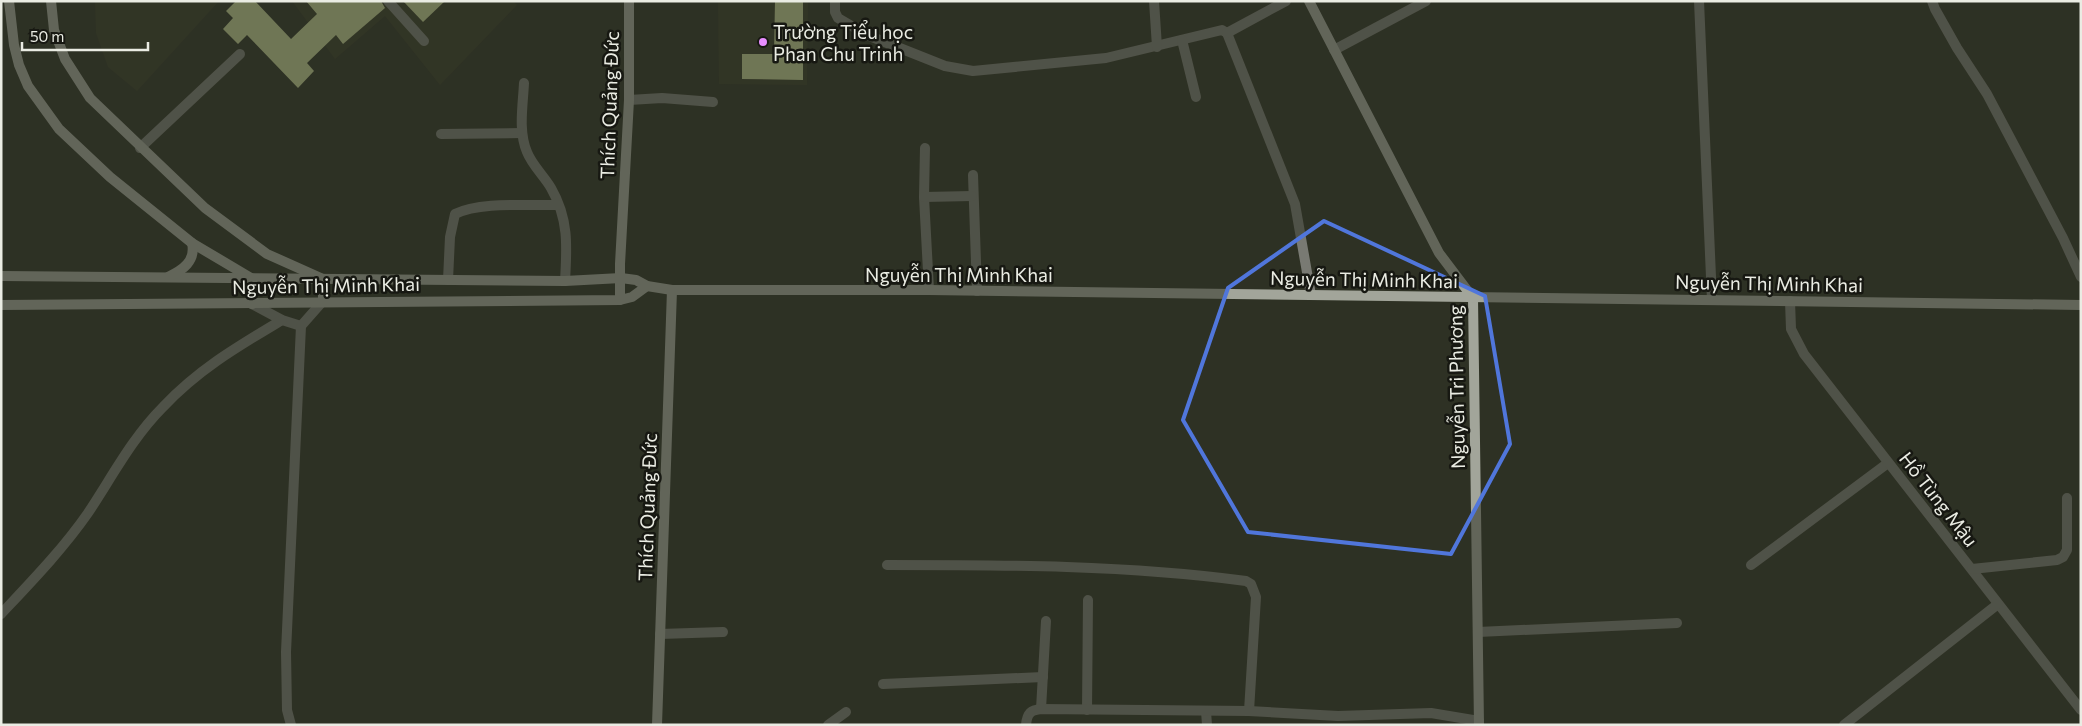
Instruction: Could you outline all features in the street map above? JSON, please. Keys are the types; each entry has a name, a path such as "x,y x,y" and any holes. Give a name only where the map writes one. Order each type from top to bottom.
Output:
{"main road":[{"path":"9,1 14,45 19,65 28,86 59,130 110,177 192,243 251,278 252,304"},
{"path":"51,1 54,30 64,59 90,98 140,148 205,208 266,254 323,279 323,301"},
{"name":"Thích Quảng Đức","path":"620,300 620,264 629,100 629,1"},
{"name":"Nguyễn Tri Phương","path":"1309,1 1439,252 1473,298 1479,723"},
{"path":"166,278 181,270 190,261 194,252 192,243"},
{"name":"Nguyễn Thị Minh Khai","path":"1,276 565,281 621,278 636,280 647,286 672,290 929,290 2081,305"},
{"name":"Nguyễn Thị Minh Khai","path":"1,305 620,300 632,298 647,286"},
{"name":"Thích Quảng Đức","path":"657,725 672,290"}],"street":[{"path":"388,1 424,41"},
{"path":"835,1 835,12 838,18 867,34 945,66 973,71 1093,60 1157,47 1222,30 1227,34 1294,204 1311,295"},
{"path":"1154,1 1157,47"},
{"path":"1227,34 1286,1"},
{"path":"1334,50 1426,1"},
{"path":"1699,1 1712,300"},
{"path":"1932,1 1957,48 1987,94 2063,238 2081,277"},
{"path":"1182,40 1196,97"},
{"path":"140,148 240,54"},
{"path":"524,83 522,133 527,153 551,188 564,217 567,240 565,281"},
{"path":"629,100 662,98 714,102"},
{"path":"441,134 522,133"},
{"path":"925,148 924,197 929,290"},
{"path":"973,175 972,196 977,291"},
{"path":"924,197 972,196"},
{"path":"448,280 450,237 455,214 466,208 481,206 558,205"},
{"path":"291,725 287,710 286,652 301,326 323,301"},
{"name":"Hồ Tùng Mậu","path":"1790,301 1791,329 1797,343 2081,710"},
{"path":"252,304 282,320 301,326"},
{"path":"1,614 33,580 86,515 137,437 163,407 206,367 229,351 282,320"},
{"path":"1751,565 1888,463"},
{"path":"1972,569 2057,560 2064,557 2068,550 2067,498"},
{"path":"887,565 1011,565 1113,568 1246,581 1251,584 1256,597 1249,711"},
{"path":"1087,710 1088,600"},
{"path":"1844,725 1998,604"},
{"path":"1042,709 1046,621"},
{"path":"1478,632 1678,622"},
{"path":"660,634 723,632"},
{"path":"883,684 1043,677"},
{"path":"1026,725 1028,714 1033,710 1042,709 1249,711 1338,716 1431,713 1479,723"},
{"path":"1206,711 1207,725"},
{"path":"828,725 846,712"}],"highlighted area":[{"path":"1324,221 1485,296 1510,444 1451,554 1248,532 1183,420 1228,288"}],"shaded area":[{"path":"95,1 219,1 137,91 108,67 96,33"},
{"path":"292,1 513,1 517,5 440,85 385,16 335,59"},
{"name":"Trường Tiểu học Phan Chu Trinh","path":"718,1 808,1 807,85 719,84"}],"building":[{"path":"236,1 255,1 291,39 317,14 306,1 381,1 385,8 343,44 336,35 307,63 314,71 298,88 247,35 238,44 223,29 233,18 226,11"},
{"path":"403,1 445,1 423,22"},
{"path":"775,1 803,1 803,80 742,79 742,54 774,54"}],"place":[{"name":"Trường Tiểu học Phan Chu Trinh","path":"763,42"}]}
